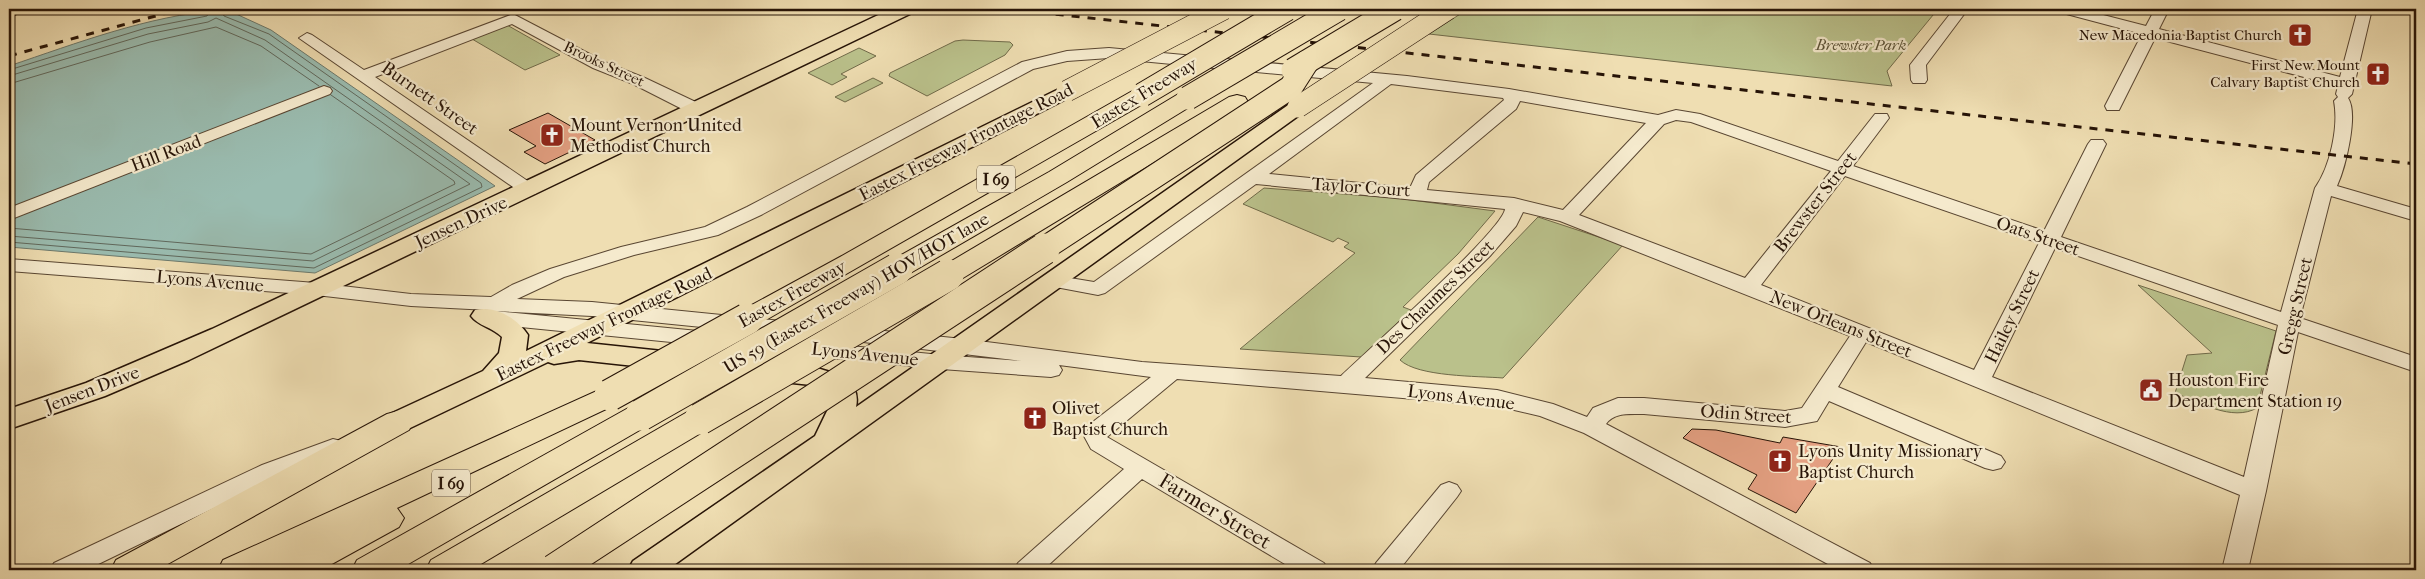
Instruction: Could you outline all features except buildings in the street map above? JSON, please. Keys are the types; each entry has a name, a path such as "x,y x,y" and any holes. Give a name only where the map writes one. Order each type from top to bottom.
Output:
{"highway":[{"name":"Eastex Freeway","path":"292,570 849,263 1288,9"},
{"name":"US 59 (Eastex Freeway) HOV/HOT lane","path":"369,570 1058,177 1339,9"},
{"path":"554,570 1291,87 1395,9"},
{"path":"443,570 948,275 1237,102 1318,68"},
{"path":"235,570 610,395"},
{"path":"128,570 398,422"}],"main road":[{"name":"Jensen Drive","path":"9,418 54,406 127,378 529,190 905,9"},
{"name":"Eastex Freeway Frontage Road","path":"398,422 629,312 1067,91 1224,9"},
{"path":"644,570 941,362 1298,107 1448,9"},
{"path":"477,386 497,374 512,355 514,346 515,335 510,328 489,310"},
{"path":"525,363 552,355 579,351 813,376 831,382 841,390 843,396 839,420 825,443"}],"street":[{"path":"1919,80 1918,65 1961,9"},
{"path":"2064,9 2346,83"},
{"path":"2113,106 2162,9"},
{"name":"Gregg Street","path":"2235,570 2254,491 2289,322 2324,188 2329,184 2336,155 2345,110 2342,101 2364,9"},
{"path":"2410,9 2416,10"},
{"name":"Brooks Street","path":"363,76 513,18 599,65 639,81 696,109"},
{"name":"Burnett Street","path":"308,38 529,190"},
{"name":"Eastex Freeway Frontage Road","path":"489,310 519,290 557,273 628,252 711,231 754,211 989,84 1028,65 1067,56 1110,53 1318,68 1387,80"},
{"path":"1318,68 1347,88 1353,104"},
{"path":"1052,281 1098,288 1254,178 1387,80 1508,94 1658,120"},
{"name":"Hill Road","path":"9,214 324,92"},
{"name":"Taylor Court","path":"1254,178 1418,194 1418,184 1422,179 1510,105 1512,100 1508,94"},
{"name":"Oats Street","path":"1658,120 1676,115 1694,118 2416,365"},
{"name":"Brewster Street","path":"1749,287 1881,118"},
{"path":"1567,217 1658,120"},
{"name":"Hailey Street","path":"1980,380 2097,144"},
{"path":"2324,188 2416,215"},
{"name":"New Orleans Street","path":"1418,194 1514,204 1567,217 1749,287 2254,491"},
{"name":"Des Chaumes Street","path":"1346,384 1483,252 1509,222 1514,212 1514,204"},
{"name":"Lyons Avenue","path":"9,265 316,289 411,300 454,313 489,310 577,308 629,312 963,346 1142,369 1346,384 1497,398 1544,410 1592,427 1861,570"},
{"name":"Eastex Freeway Frontage Road","path":"577,308 564,305 556,294 565,276 581,266"},
{"name":"Lyons Avenue","path":"489,310 597,328 941,362 1096,373 1142,369"},
{"name":"Odin Street","path":"1592,427 1602,414 1618,406 1644,406 1786,419 1801,418 1809,415 1826,392 1862,333"},
{"name":"Farmer Street","path":"1173,371 1102,427 1095,436 1099,442 1314,570"},
{"path":"1826,392 1993,462"},
{"name":"Eastex Freeway Frontage Road","path":"63,570 270,471 398,422"},
{"path":"1027,570 1141,467"},
{"path":"1385,570 1449,491"}],"green space":[{"name":"Brewster Park","path":"1468,9 1938,9 1887,71 1892,86 1429,34"},
{"path":"507,25 560,55 525,70 472,39"},
{"path":"955,41 1010,42 1013,45 1005,55 927,96 889,76 890,73"},
{"path":"859,48 876,56 841,74 847,77 832,85 808,73"},
{"path":"873,78 883,83 845,102 835,97"},
{"path":"1264,188 1396,198 1495,211 1458,254 1403,307 1411,310 1361,357 1240,349 1355,253 1344,247 1349,243 1338,238 1333,242 1243,204"},
{"path":"1538,217 1623,245 1503,378 1434,373 1409,366 1400,360"},
{"path":"2138,285 2276,331 2257,408 2247,412 2226,412 2175,393 2187,355 2212,353"}],"water":[{"path":"220,10 234,13 271,30 495,186 315,273 9,247 9,66 140,24 193,13"}],"railway":[{"path":"9,17 26,9"},
{"path":"9,56 181,9"},
{"path":"1008,9 2416,164"}],"place":[{"name":"New Macedonia Baptist Church","path":"2300,35"},
{"name":"First New Mount Calvary Baptist Church","path":"2378,74"},
{"name":"Mount Vernon United Methodist Church","path":"552,135"},
{"name":"Houston Fire Department Station 19","path":"2151,390"},
{"name":"Olivet Baptist Church","path":"1035,418"},
{"name":"Lyons Unity Missionary Baptist Church","path":"1780,461"}]}
